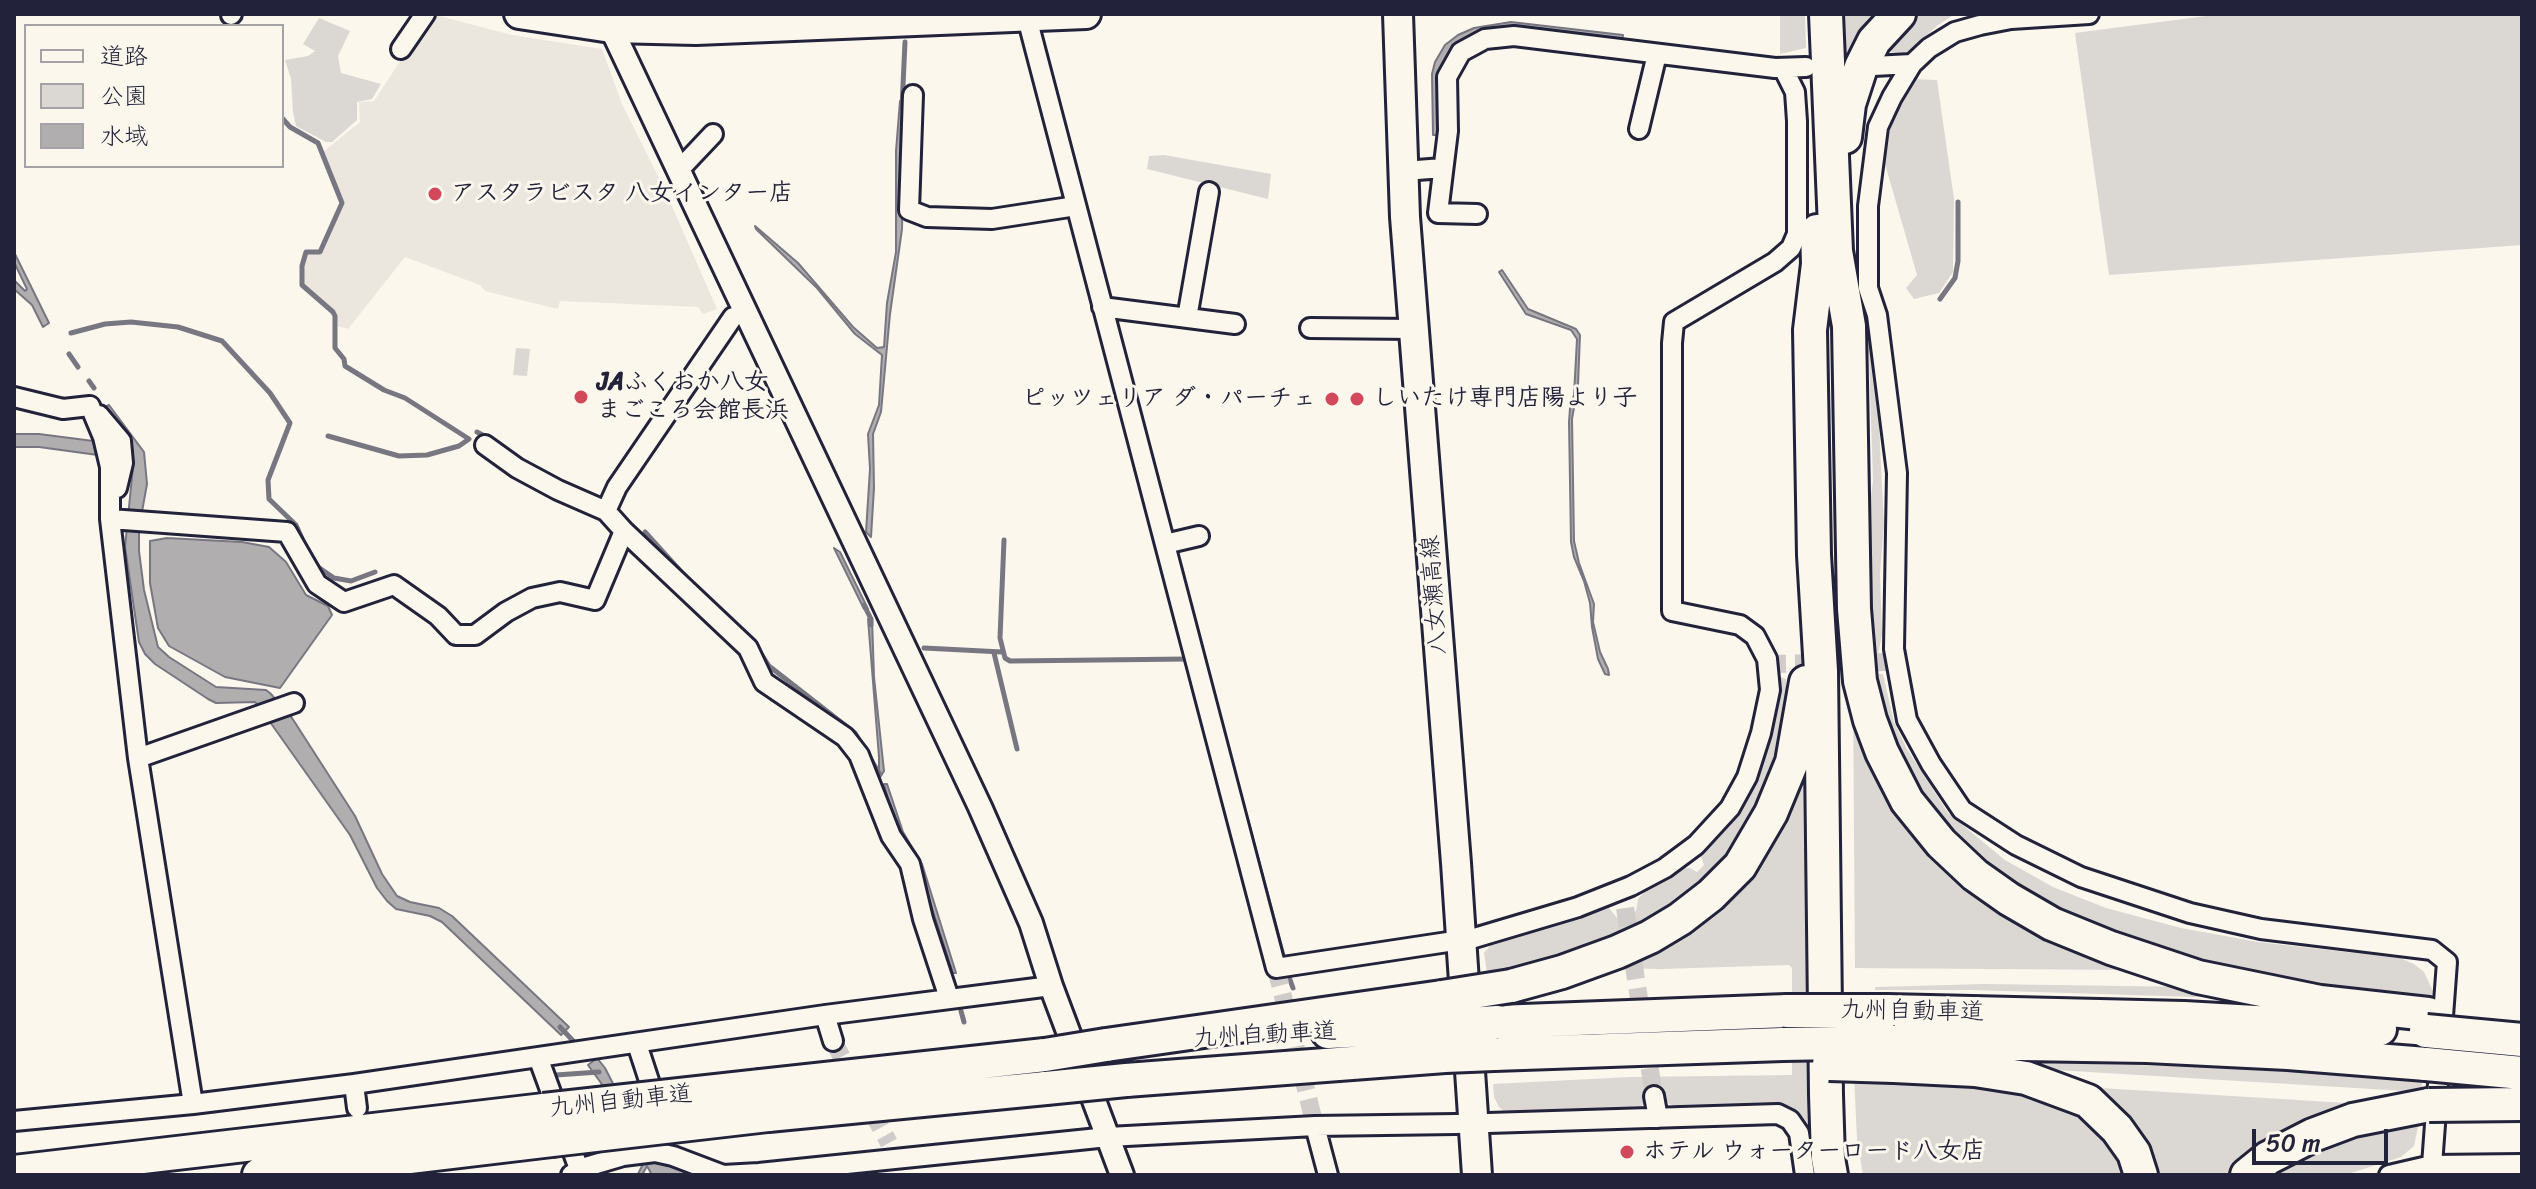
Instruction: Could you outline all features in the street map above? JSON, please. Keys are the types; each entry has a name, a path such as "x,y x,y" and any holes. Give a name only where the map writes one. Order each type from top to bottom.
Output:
{"highway":[{"path":"1814,14 1818,264 1810,330 1814,555 1821,671 1826,1095 1831,1175"},
{"path":"1826,14 1834,224 1849,326 1854,609 1860,681 1882,752 1907,801 1941,843 1975,875 2052,924 2111,948 2198,977 2427,1022 2522,1024"},
{"path":"1834,224 1849,104 1861,67 1874,41 1899,14"},
{"path":"1444,1038 1511,986 1562,972 1650,937 1711,895 1740,866 1771,813 1792,762 1817,608"},
{"path":"1851,1175 1847,1144 1843,965 1843,675 1854,609"},
{"name":"九州自動車道","path":"764,1101 1046,1088 1337,1064 1497,1022 1787,1011 2427,1022 2522,1040"},
{"name":"九州自動車道","path":"14,1172 548,1125 764,1101 1106,1045 1444,1038 1494,1063 1784,1053 1895,1054 2162,1047 2288,1053 2522,1073"},
{"path":"1895,1054 2026,1078 2088,1101 2117,1129 2134,1153 2141,1175"},
{"path":"2247,1175 2268,1158 2313,1135 2353,1120 2429,1105 2522,1104"},
{"name":"九州自動車道","path":"259,1175 548,1125"}],"main road":[{"path":"519,14 696,30 1086,14"},
{"name":"八女瀬高線","path":"1398,14 1405,217 1477,1175"}],"street":[{"path":"401,49 425,14"},
{"path":"2089,14 2011,19 1955,32 1929,48 1912,64 1878,127 1868,206 1868,288 1877,315 1897,473 1894,649 1907,720 1931,764 1962,810 2016,845 2081,877 2190,913 2261,929 2432,950 2447,962 2432,1165"},
{"path":"1027,15 1276,968 1460,941 1565,911 1623,899 1696,845 1730,808 1747,777 1761,733 1770,690 1767,659 1755,636 1740,625 1672,611 1672,343 1674,322 1775,262 1791,248 1797,234 1795,92 1783,68"},
{"path":"608,21 980,807 1031,923 1051,986 1122,1175"},
{"path":"1477,214 1438,213 1448,131 1447,77 1461,52 1485,39 1514,36 1783,68 1806,67"},
{"path":"1639,129 1657,54"},
{"path":"1873,66 1912,64"},
{"path":"913,95 909,210 927,217 992,219 1076,206"},
{"path":"679,170 713,134"},
{"path":"1404,171 1443,168"},
{"path":"1187,318 1209,192"},
{"path":"1102,307 1235,324"},
{"path":"606,511 617,487 733,317"},
{"path":"1310,328 1414,329"},
{"path":"14,397 63,409 90,406 103,437 118,519 138,758 193,1104"},
{"path":"485,445 517,468 606,511 748,648 764,682 845,737 859,755 891,836 910,864 923,919 949,998"},
{"path":"118,519 287,532 317,584 344,602 394,585 438,616 456,635 475,635 506,612 532,598 560,592 595,600 623,530 620,497 645,461"},
{"path":"1165,544 1199,536"},
{"path":"138,758 289,705"},
{"path":"14,1121 193,1104 354,1084 825,1015 1051,986"},
{"path":"825,1015 833,1041"},
{"path":"637,1044 664,1154"},
{"path":"538,1057 575,1172 630,1155 664,1154 723,1175 759,1173 892,1151 927,1166 1108,1137 1315,1126 1778,1114 1790,1120 1799,1133 1805,1175"},
{"path":"354,1084 357,1108"},
{"path":"1654,1096 1658,1118"},
{"path":"1315,1126 1328,1175"},
{"path":"2389,1175 2432,1165 2522,1164"}],"shaded area":[{"path":"431,14 512,35 602,49 622,104 664,188 717,309 703,314 698,307 560,301 558,309 485,291 480,285 405,257 348,329 338,326 335,312 304,284 307,254 322,254 344,204 323,152 360,122 359,102 374,101"}],"green space":[{"path":"1780,14 1805,14 1806,48 1780,54"},
{"path":"1835,14 1879,14 1843,71"},
{"path":"1914,14 1955,14 1909,51 1901,54 1890,52 1886,46"},
{"path":"2222,14 2522,14 2522,245 2109,275 2075,33"},
{"path":"319,18 350,31 338,56 341,73 381,84 372,99 357,102 357,120 332,142 326,142 296,126 291,79 285,60 308,56 315,51 303,44"},
{"path":"1911,79 1937,80 1954,199 1953,272 1939,293 1914,299 1906,288 1917,275 1885,164 1884,150 1896,110"},
{"path":"1164,155 1271,174 1268,199 1147,169 1149,156"},
{"path":"1862,320 1868,322 1875,344 1884,525 1880,574 1882,635 1878,654 1869,656 1865,542 1873,481 1869,358"},
{"path":"516,348 530,349 527,376 513,375"},
{"path":"1873,674 1883,674 1894,722 1907,749 1948,813 2005,860 2053,887 2106,908 2181,928 2258,942 2400,958 2424,972 2433,991 2432,998 2406,998 2262,978 2116,942 1985,870 1930,811 1890,737"},
{"path":"1781,677 1786,679 1786,707 1780,748 1765,789 1747,824 1721,861 1691,889 1641,923 1569,953 1516,969 1487,972 1484,953 1490,946 1609,908 1617,918 1636,911 1638,899 1650,886 1677,868 1690,868 1697,872 1704,865 1700,854 1731,816"},
{"path":"1853,690 1939,854 2133,970 1855,968"},
{"path":"1808,702 1809,1079 1819,1175 1813,1175 1807,1128 1799,1116 1786,1106 1686,1109 1669,1104 1662,1093 1647,1094 1640,1110 1509,1116 1494,1097 1493,1084 1630,1077 1792,1075 1792,968 1789,965 1600,968 1728,886"},
{"path":"1984,984 2197,987 2227,998 1875,990 1875,987"},
{"path":"2022,1062 2245,1068 2422,1079 2422,1092 2022,1068"},
{"path":"1854,1074 2037,1091 2101,1125 2127,1175 1863,1175 1857,1140"},
{"path":"2084,1087 2350,1105 2243,1162 2227,1175 2156,1175"},
{"path":"2419,1122 2414,1146 2401,1157 2345,1175 2263,1175 2315,1144"}],"water":[{"path":"1511,22 1623,35 1622,42 1491,30 1469,36 1450,52 1438,73 1440,135 1433,135 1432,74 1445,45 1474,28"},
{"path":"905,100 902,229 881,412 873,434 871,537 866,532 870,469 868,434 879,405 882,355 855,334 817,288 755,226 798,263 853,327 877,348 884,347 887,303 896,252 896,151 900,101"},
{"path":"14,252 49,323 43,327 32,305 14,289 14,280 25,291 27,289 14,262"},
{"path":"1502,270 1528,309 1576,329 1580,335 1578,385 1572,419 1574,541 1594,604 1593,622 1609,675 1605,674 1598,659 1590,603 1571,542 1569,422 1577,339 1571,330 1526,314 1499,272"},
{"path":"109,405 144,452 147,484 139,528 139,551 144,590 158,647 216,687 266,690 270,693 292,718 355,816 382,874 397,896 439,908 452,916 569,1027 561,1035 442,922 430,916 396,909 387,901 350,835 255,702 216,703 155,664 145,654 139,642 125,547 133,467 127,459 39,447 14,447 14,434 39,434 132,446 105,407"},
{"path":"167,538 242,542 269,547 286,562 306,595 328,606 332,615 280,688 225,677 169,646 158,628 150,583 150,541"},
{"path":"834,548 840,552 868,609 864,609"},
{"path":"868,619 872,619 874,677 884,771 879,779 876,771 879,769 879,757"},
{"path":"884,784 887,784 903,832 922,864 956,973 953,973 919,868 894,821"},
{"path":"597,1058 644,1144 634,1148 601,1083 588,1065"},
{"path":"655,1156 706,1175 652,1175 647,1166 642,1175 635,1175 643,1164 641,1160"}],"waterway":[{"path":"902,107 905,42"},
{"path":"284,120 318,143 342,203 320,252 306,252 302,285 333,312 335,348 344,359 345,366 384,390 405,398 469,439 459,446 427,455 399,456 328,436"},
{"path":"1940,299 1955,278 1958,202"},
{"path":"71,333 105,324 131,322 178,327 222,341 270,393 290,423 268,480 269,499 296,525 318,567 334,578 351,581 375,572"},
{"path":"69,354 78,367"},
{"path":"89,381 94,388"},
{"path":"477,432 492,440"},
{"path":"645,532 684,575"},
{"path":"1004,540 1000,638 1005,658 1010,661 1188,659"},
{"path":"691,582 748,636"},
{"path":"864,605 871,625"},
{"path":"754,643 769,666 855,733 879,773"},
{"path":"924,648 1002,652"},
{"path":"994,653 1017,749"},
{"path":"1246,818 1283,956"},
{"path":"1289,977 1293,988"},
{"path":"961,1011 964,1022"},
{"path":"560,1027 578,1046"},
{"path":"556,1075 599,1072"}],"tunnel":[{"path":"1768,664 1890,662"},
{"path":"1625,908 1654,1096"},
{"path":"1276,968 1315,1126"},
{"path":"833,1041 889,1143"}],"place":[{"name":"アスタラビスタ 八女インター店","path":"435,194"},
{"name":"JAふくおか八女 まごころ会館長浜","path":"581,397"},
{"name":"ピッツェリア ダ・パーチェ","path":"1332,399"},
{"name":"しいたけ専門店陽より子","path":"1357,399"},
{"name":"ホテル ウォーターロード八女店","path":"1627,1152"}]}
